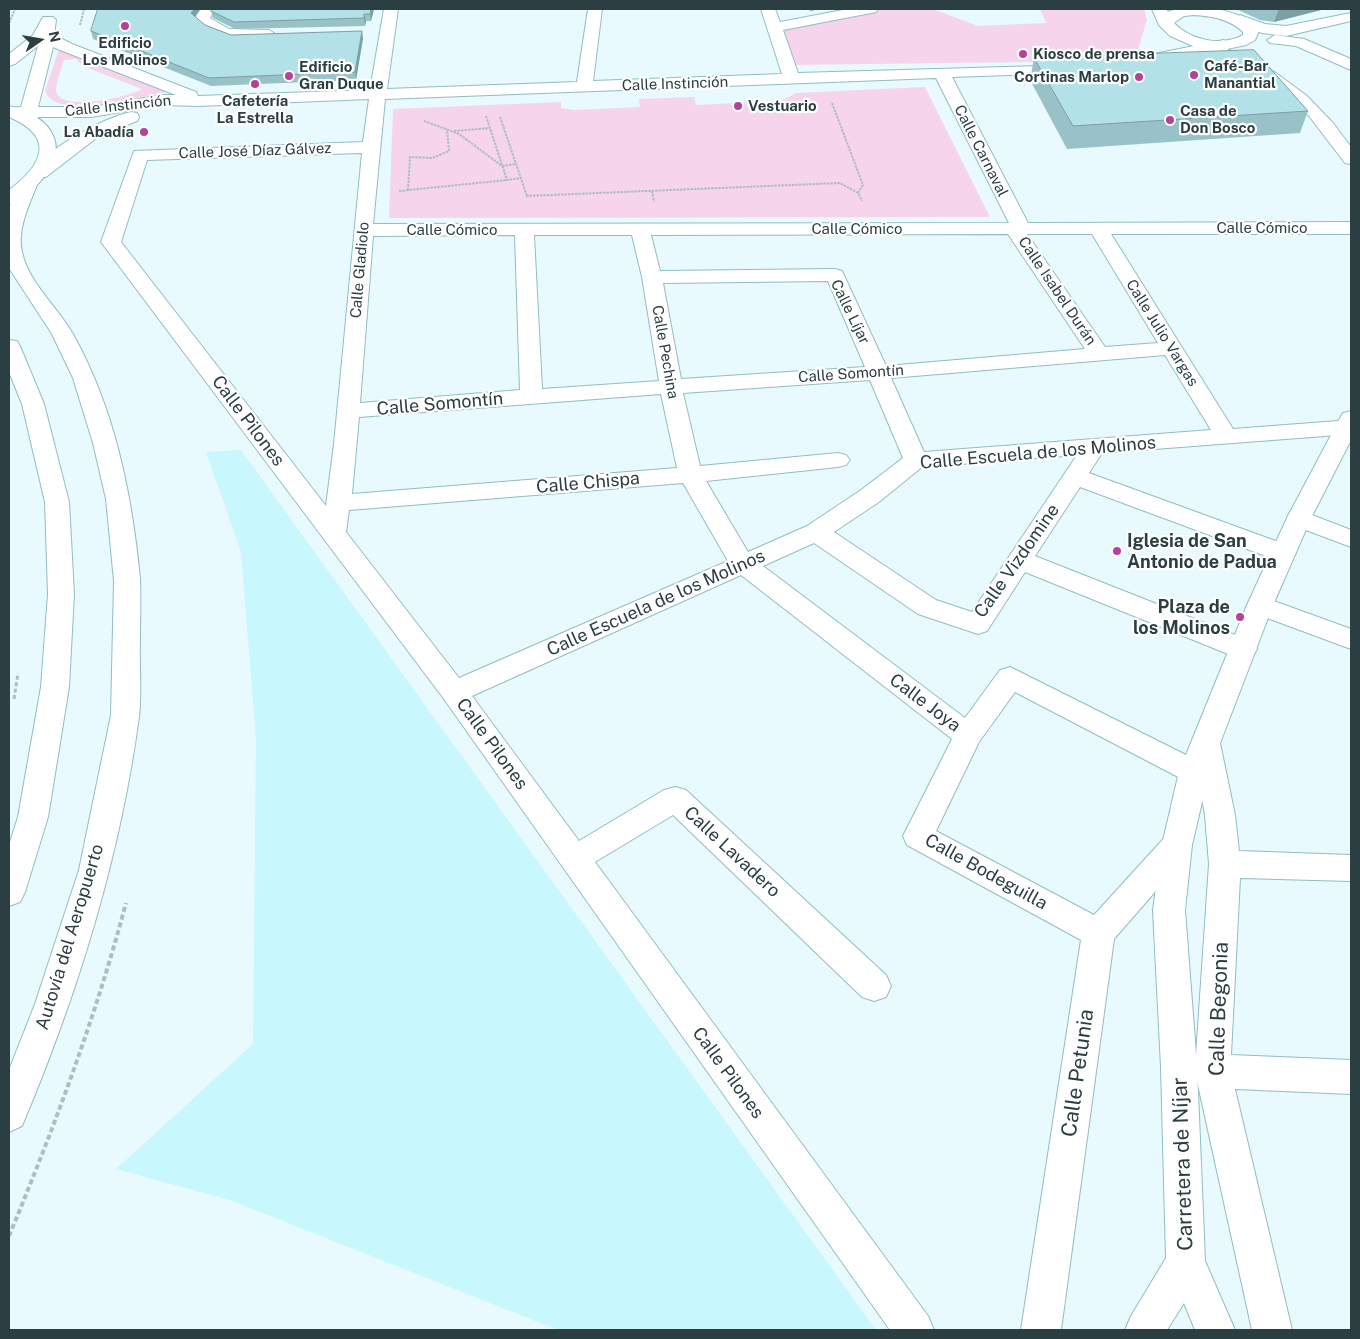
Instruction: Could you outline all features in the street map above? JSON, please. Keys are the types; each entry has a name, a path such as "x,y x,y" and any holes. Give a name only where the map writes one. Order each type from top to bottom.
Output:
{"main road":[{"path":"208,9 204,21 227,34 249,36 287,35"},
{"name":"Calle Gladiolo","path":"333,533 339,503 348,411 377,94 379,31 391,9"},
{"path":"584,88 595,9"},
{"path":"768,9 792,78"},
{"path":"775,27 871,9"},
{"path":"1252,65 1223,60 1160,59 1140,61 1163,44 1165,20 1170,16 1189,11 1211,11 1228,14 1269,29 1286,31 1351,17"},
{"path":"1228,14 1247,25 1252,32 1245,41"},
{"path":"1165,20 1179,35 1193,41 1218,46 1284,84"},
{"path":"9,51 45,28"},
{"path":"9,61 45,28"},
{"path":"45,28 66,47 202,101"},
{"path":"20,114 29,102 45,28"},
{"path":"1280,40 1302,32 1302,29"},
{"path":"1160,59 1245,41 1280,40 1299,42 1351,65"},
{"path":"1245,41 1250,54 1276,74 1334,134 1351,159"},
{"name":"Calle Instinción","path":"20,114 91,112 163,100 202,101 584,88 1086,67"},
{"name":"Calle Carnaval","path":"941,72 1018,229"},
{"name":"Calle Instinción","path":"9,199 76,143 102,127 136,115 202,101"},
{"name":"Autovía del Aeropuerto","path":"9,1114 52,1004 95,870 125,715 127,581 118,499 105,442 84,378 63,334 21,274 12,251 11,244 16,213 34,179 48,159 50,145 42,130 20,114"},
{"name":"Calle José Díaz Gálvez","path":"140,155 371,146"},
{"name":"Calle Pilones","path":"140,155 110,242 454,692 914,1330"},
{"name":"Calle Julio Vargas","path":"1098,228 1227,438"},
{"name":"Calle Cómico","path":"364,230 1351,228"},
{"name":"Calle Isabel Durán","path":"1018,229 1099,354"},
{"path":"524,230 531,396"},
{"name":"Calle Pechina","path":"640,230 652,276 671,387 690,475"},
{"name":"Calle Líjar","path":"652,276 835,275 916,460"},
{"path":"9,346 33,404 57,502 61,594 54,687 33,817 9,892"},
{"name":"Calle Somontín","path":"348,411 531,396 878,373 1171,348"},
{"path":"1350,424 1299,518 1283,553 1260,605 1200,758 1177,845 1169,910 1196,1069 1351,1076"},
{"name":"Calle Escuela de los Molinos","path":"454,692 627,617 742,563 816,532 870,496 916,460 1227,438 1350,424"},
{"name":"Calle Vizdomine","path":"816,532 927,607 978,624 1095,446"},
{"name":"Calle Chispa","path":"339,503 690,475 838,460"},
{"name":"Calle Joya","path":"690,475 742,563 968,736 1010,677 1200,758"},
{"path":"1075,476 1283,553"},
{"path":"1299,518 1351,539"},
{"path":"1020,560 1243,649"},
{"path":"1260,605 1351,639"},
{"name":"Calle Bodeguilla","path":"968,736 918,836 1098,933"},
{"name":"Calle Begonia","path":"1200,758 1220,815 1225,864 1196,1069 1272,1330"},
{"name":"Calle Lavadero","path":"574,859 675,799 874,986"},
{"path":"1098,933 1177,845"},
{"path":"1225,864 1351,868"},
{"name":"Calle Petunia","path":"1041,1330 1098,933"},
{"name":"Carretera de Níjar","path":"1196,1069 1186,1262 1215,1330"},
{"name":"Carretera de Níjar","path":"1145,1330 1186,1262"}],"path":[{"path":"9,23 15,9"},
{"path":"485,91 490,128 507,180"},
{"path":"485,91 516,164 526,196 840,183 858,193 866,208"},
{"path":"831,99 863,185 858,193"},
{"path":"420,119 447,129 502,166 516,164"},
{"path":"452,132 490,128"},
{"path":"408,190 410,157 432,158 449,151 447,129"},
{"path":"399,191 521,178"},
{"path":"13,708 18,665"},
{"path":"9,1236 38,1166 93,1008"}],"shaded area":[{"path":"871,9 933,9 978,26 1046,23 1040,9 1144,9 1147,20 1138,50 1115,61 787,65 775,27"},
{"path":"59,49 167,92 121,102 83,106 66,105 53,100 45,91","holes":["76,59 83,66 142,89 124,96 94,101 68,101 59,97 56,89 64,60"]},
{"path":"925,87 990,217 389,218 393,109 561,102 561,108 575,110 640,107 639,99 694,97 696,105 781,101 796,93"},
{"path":"241,450 876,1330 558,1330 230,1200 116,1169 253,1044 256,739 241,552 206,452"}],"building":[{"path":"98,9 194,9 191,13 205,25 231,35 362,31 355,72 209,78 91,31"},
{"path":"212,9 371,9 370,14 364,14 364,18 234,22 211,11"},
{"path":"1254,50 1308,111 1073,126 1034,58"}],"place":[{"name":"Edificio Los Molinos","path":"125,26"},
{"name":"Kiosco de prensa","path":"1023,54"},
{"name":"Café-Bar Manantial","path":"1194,75"},
{"name":"Edificio Gran Duque","path":"289,76"},
{"name":"Cortinas Marlop","path":"1139,77"},
{"name":"Cafetería La Estrella","path":"255,84"},
{"name":"Vestuario","path":"738,106"},
{"name":"Casa de Don Bosco","path":"1170,120"},
{"name":"La Abadía","path":"144,132"},
{"name":"Iglesia de San Antonio de Padua","path":"1117,551"},
{"name":"Plaza de los Molinos","path":"1240,617"}]}
